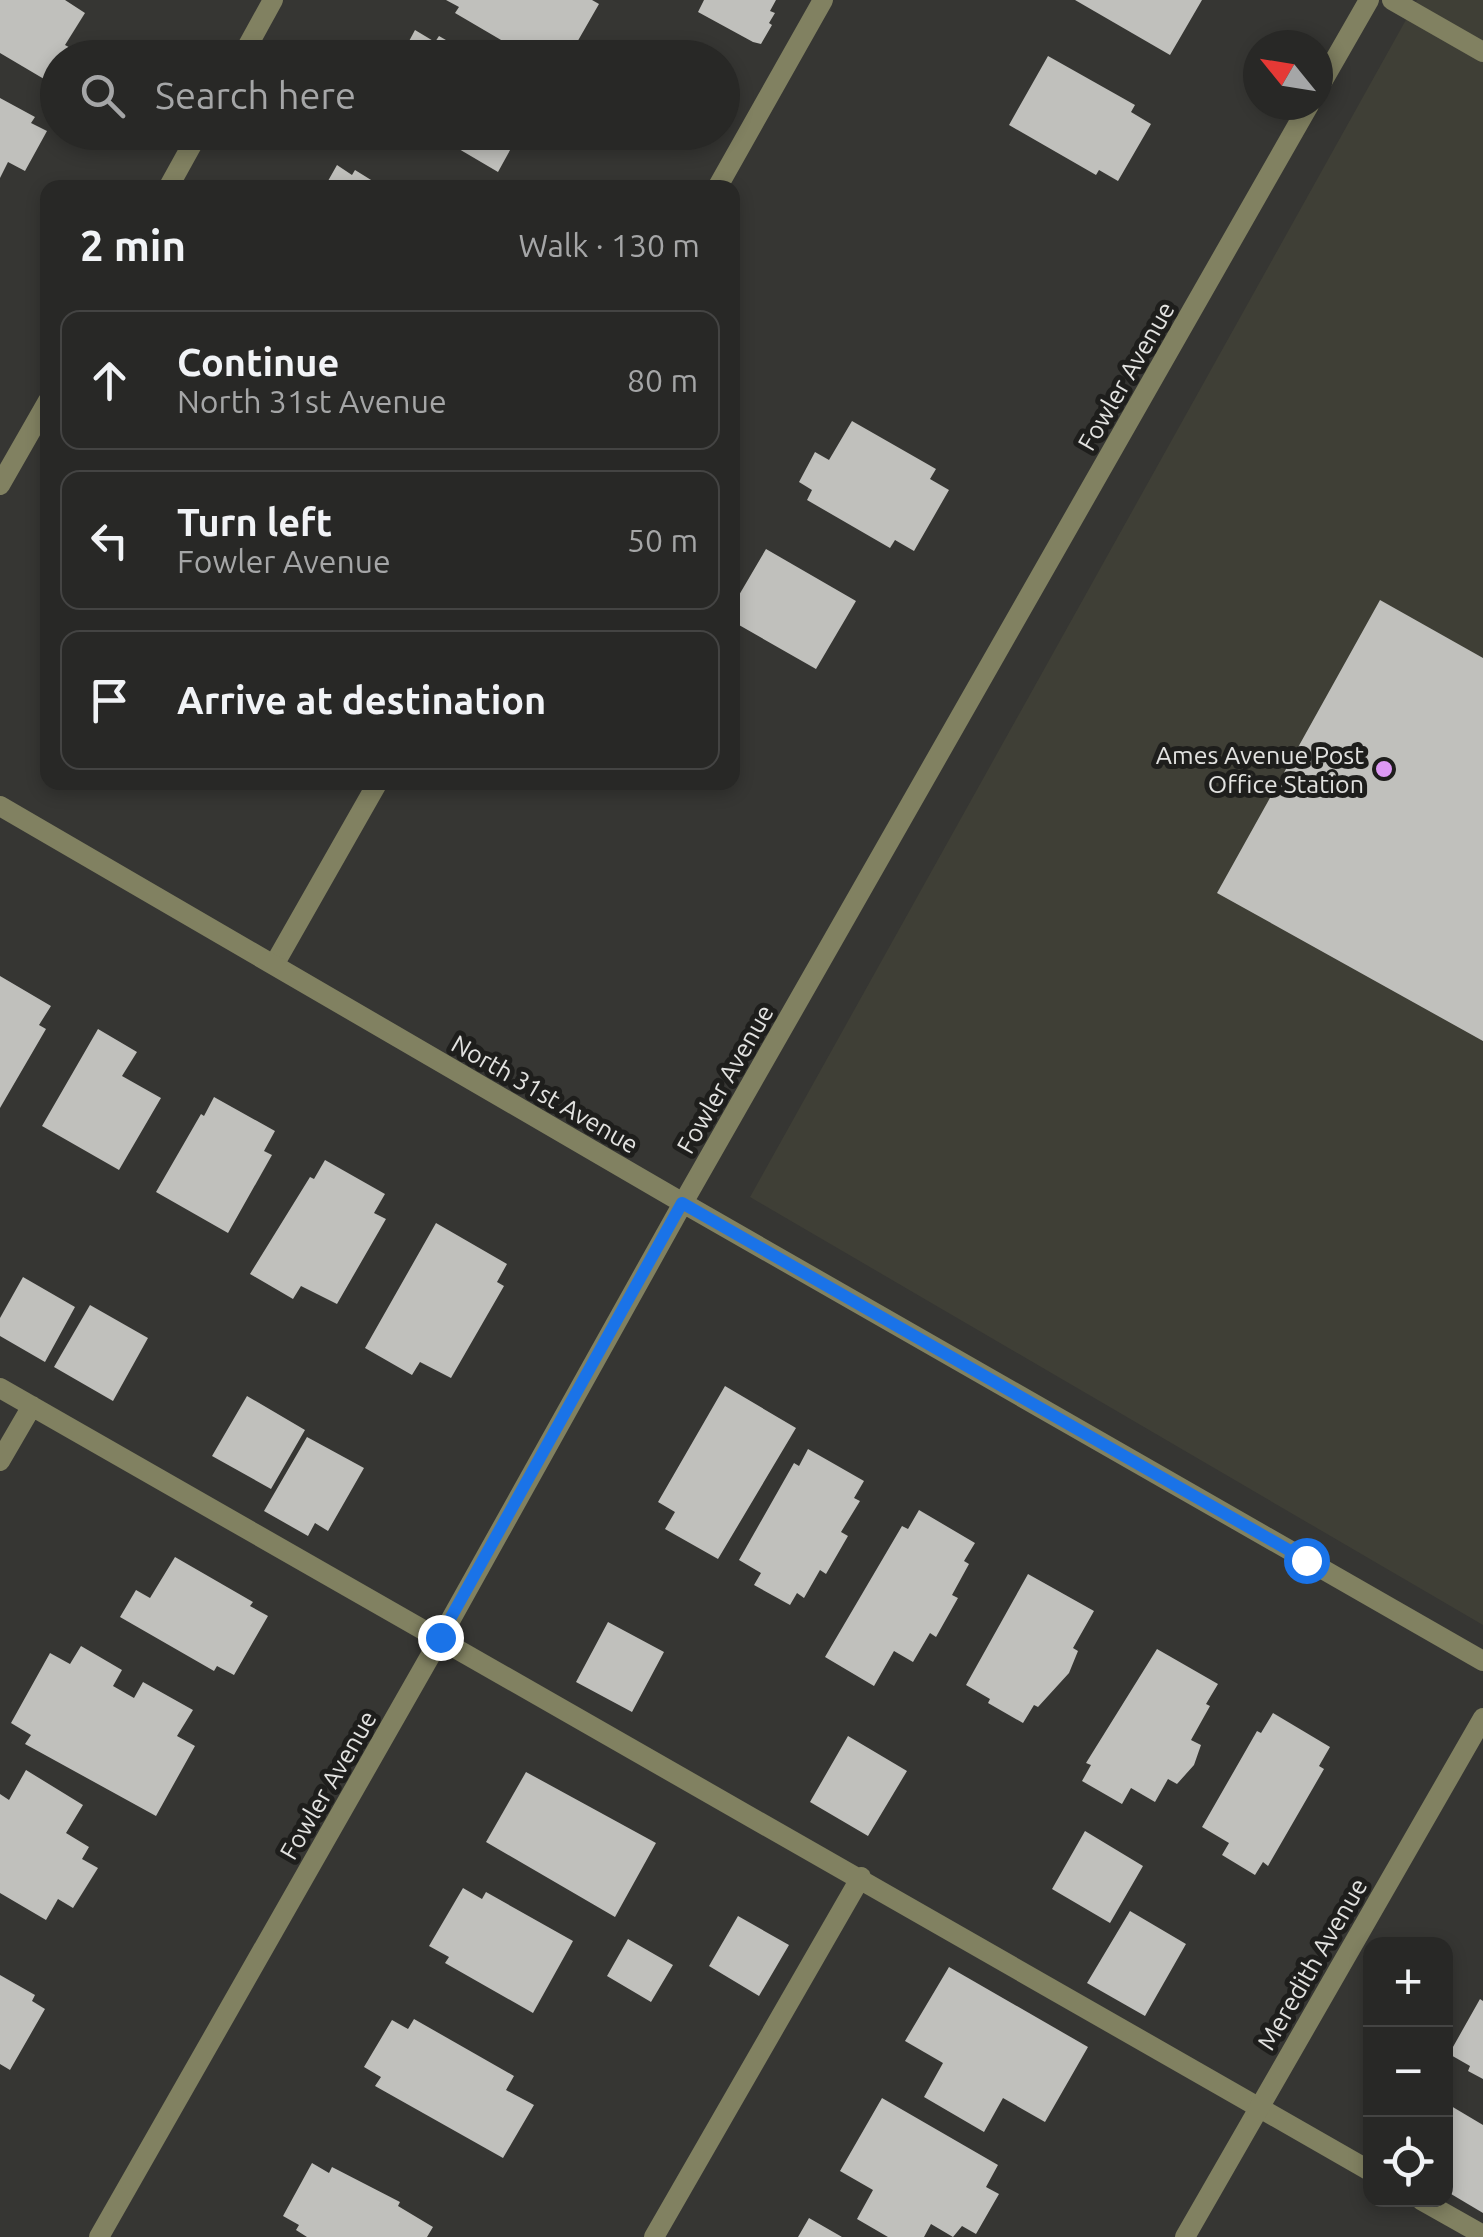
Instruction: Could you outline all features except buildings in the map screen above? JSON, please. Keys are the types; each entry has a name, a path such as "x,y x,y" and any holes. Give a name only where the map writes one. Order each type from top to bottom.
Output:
{"street":[{"path":"251,40 274,0"},
{"path":"740,146 823,0"},
{"path":"1333,63 1369,0"},
{"path":"1392,0 1483,52"},
{"name":"Fowler Avenue","path":"99,2237 682,1203 1300,120"},
{"path":"172,180 189,150"},
{"path":"721,180 738,150"},
{"path":"0,485 40,415"},
{"path":"275,963 373,790"},
{"name":"North 31st Avenue","path":"0,806 682,1203 1483,1661"},
{"path":"0,1388 1363,2167"},
{"path":"0,1460 32,1406"},
{"name":"Meredith Avenue","path":"1185,2237 1483,1718"},
{"path":"654,2237 860,1877"},
{"path":"1433,2207 1483,2235"}],"shaded area":[{"path":"1417,0 1483,0 1483,1625 750,1197"}],"place":[{"name":"Ames Avenue Post Office Station","path":"1384,769"}],"route":[{"path":"440,1637 682,1203 1306,1560"}]}
